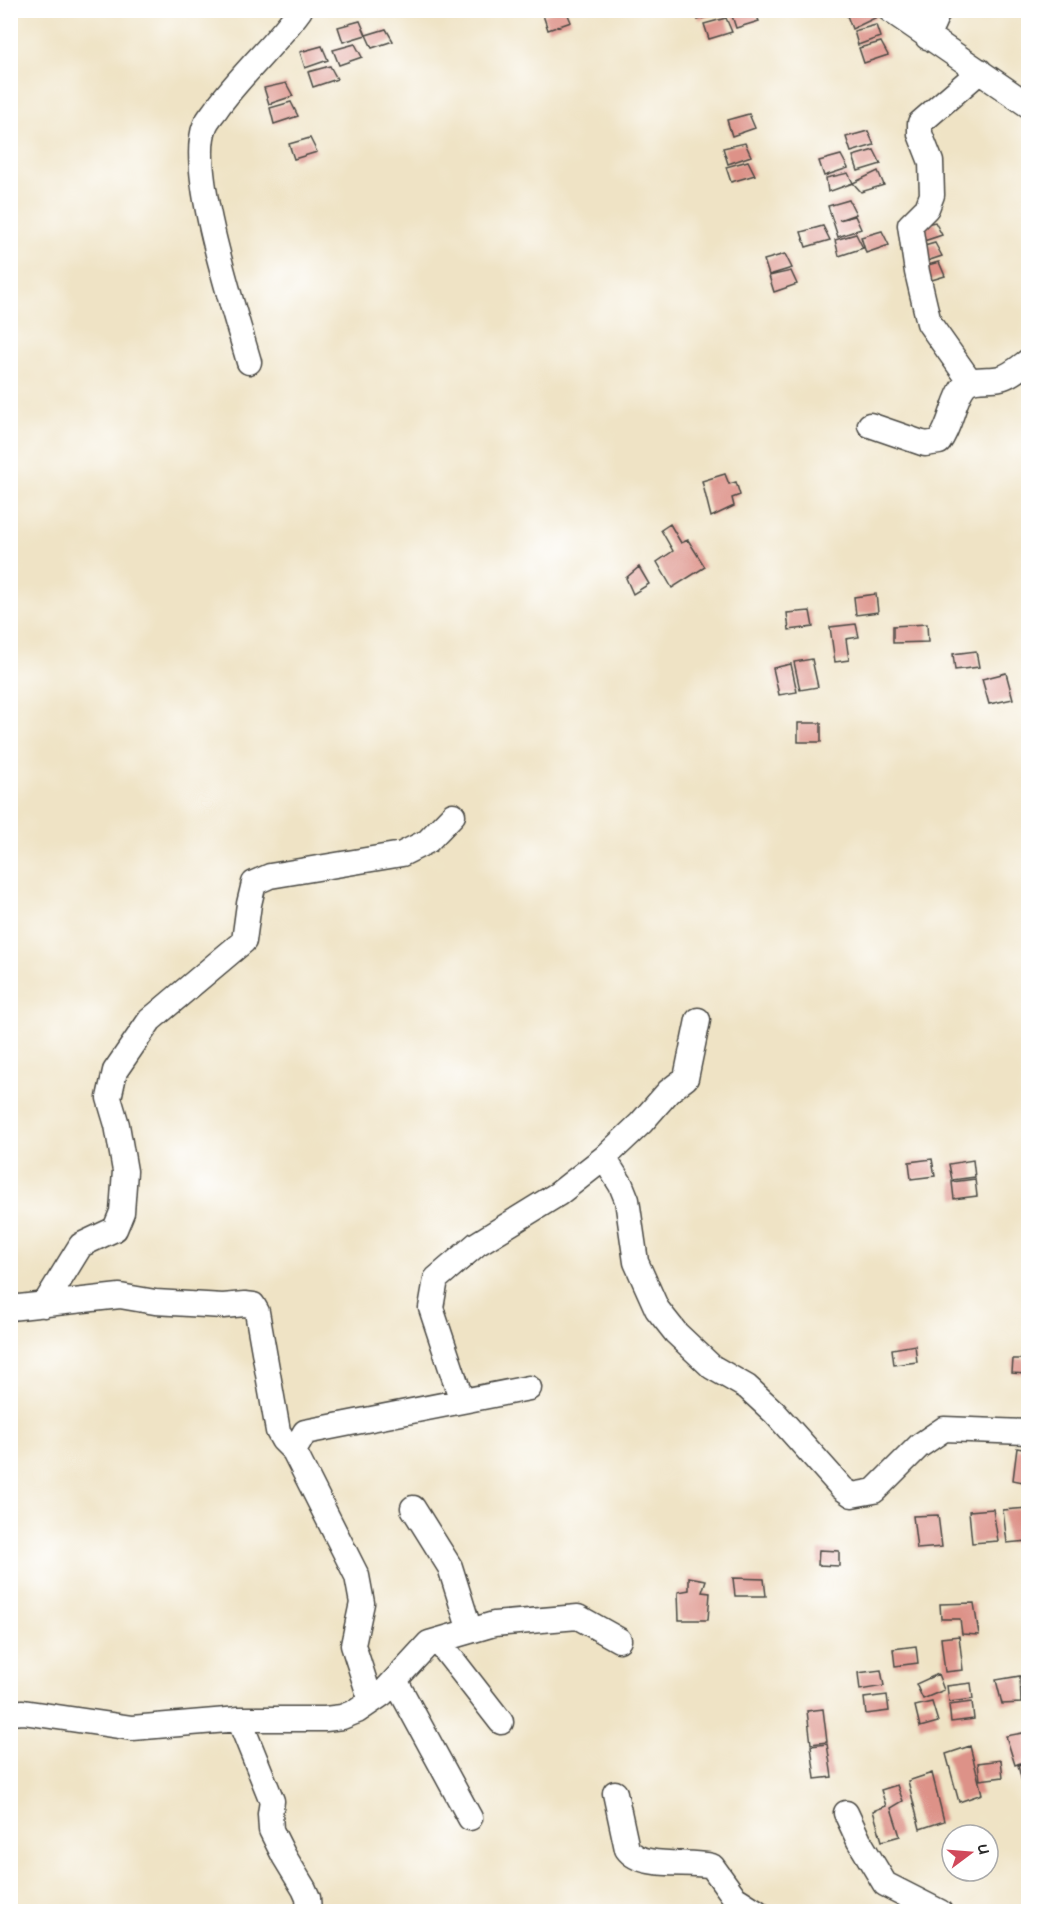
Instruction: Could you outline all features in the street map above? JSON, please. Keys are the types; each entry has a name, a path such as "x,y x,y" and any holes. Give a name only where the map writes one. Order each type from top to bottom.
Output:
{"street":[{"path":"249,362 208,206 200,148 205,126 229,91 300,10"},
{"path":"891,10 927,37 1029,105"},
{"path":"927,37 939,10"},
{"path":"970,381 929,322 917,272 910,225 927,208 932,195 931,162 920,134 920,123 980,71"},
{"path":"870,425 925,444 939,442 947,431 965,385 970,381 1002,378 1029,361"},
{"path":"44,1305 81,1245 115,1229 122,1212 125,1171 117,1125 109,1098 115,1071 150,1020 244,941 254,883 270,876 402,854 428,841 453,815"},
{"path":"462,1401 431,1308 436,1279 477,1244 558,1194 604,1158 642,1123 669,1091 686,1078 698,1020"},
{"path":"604,1158 621,1185 627,1200 636,1262 657,1309 676,1332 712,1367 747,1387 775,1413 842,1488 852,1495 874,1491 919,1446 944,1429 1029,1432"},
{"path":"10,1308 120,1296 155,1302 223,1306 253,1305 278,1431 294,1451 357,1576 362,1603 353,1645 371,1701"},
{"path":"294,1451 305,1432 529,1388"},
{"path":"412,1508 450,1567 470,1631"},
{"path":"10,1713 23,1712 132,1728 239,1719 342,1717 357,1711 382,1694 429,1643 494,1624 578,1617 619,1640"},
{"path":"438,1641 501,1722"},
{"path":"395,1680 470,1818"},
{"path":"239,1719 272,1801 271,1830 304,1889 308,1898 309,1911"},
{"path":"615,1793 627,1849 631,1854 659,1862 712,1866 735,1898 757,1911"},
{"path":"846,1814 885,1884 940,1911"}],"building":[{"path":"566,10 571,22 548,30 543,15"},
{"path":"697,10 721,10 721,12 698,20"},
{"path":"740,10 754,10 759,21 736,28 731,13"},
{"path":"845,10 872,10 877,17 852,29"},
{"path":"726,18 732,32 709,39 704,24"},
{"path":"360,21 366,35 343,42 338,27"},
{"path":"876,25 880,37 858,45 854,31"},
{"path":"386,29 393,41 372,48 366,35"},
{"path":"881,42 888,55 864,63 859,48"},
{"path":"355,44 362,57 339,65 333,50"},
{"path":"322,46 328,60 305,68 300,52"},
{"path":"330,66 337,79 313,87 308,72"},
{"path":"286,83 293,96 269,104 264,88"},
{"path":"291,102 298,116 274,124 270,108"},
{"path":"749,114 755,128 732,136 727,120"},
{"path":"868,131 874,145 851,152 846,137"},
{"path":"310,138 317,152 294,159 289,144"},
{"path":"745,143 751,156 728,164 723,148"},
{"path":"874,150 881,164 858,171 853,156"},
{"path":"841,155 848,168 824,176 819,161"},
{"path":"748,161 755,175 731,182 726,167"},
{"path":"878,171 884,185 861,192 853,183"},
{"path":"848,173 853,183 828,192 826,178"},
{"path":"849,200 856,214 839,220 855,216 861,229 838,237 828,206"},
{"path":"935,222 942,235 918,243 914,227"},
{"path":"823,226 830,240 806,247 801,232"},
{"path":"882,231 889,245 866,253 861,237"},
{"path":"856,234 863,248 839,256 835,240"},
{"path":"935,243 942,256 918,264 914,249"},
{"path":"785,254 792,268 769,275 764,260"},
{"path":"939,262 945,276 922,283 917,268"},
{"path":"791,271 797,284 774,292 769,276"},
{"path":"725,474 729,484 736,482 740,495 732,498 734,506 711,517 702,481"},
{"path":"670,524 681,543 688,540 705,567 672,588 657,562 673,551 661,530"},
{"path":"639,567 649,584 633,594 626,578"},
{"path":"876,594 878,612 856,615 854,597"},
{"path":"810,611 813,627 789,630 787,613"},
{"path":"856,624 859,637 846,639 849,660 835,662 830,627"},
{"path":"927,624 928,642 893,643 893,626"},
{"path":"976,651 979,667 955,670 953,654"},
{"path":"812,659 818,687 800,690 794,662"},
{"path":"791,664 797,692 779,695 773,668"},
{"path":"1006,673 1013,699 989,704 982,679"},
{"path":"798,723 821,723 821,742 798,742"},
{"path":"932,1159 935,1176 911,1179 909,1162"},
{"path":"973,1160 975,1177 952,1180 949,1164"},
{"path":"975,1179 977,1196 954,1199 952,1182"},
{"path":"915,1345 917,1362 894,1365 892,1349"},
{"path":"1013,1359 1025,1359 1026,1374 1012,1373"},
{"path":"1017,1448 1028,1450 1028,1483 1013,1480"},
{"path":"1028,1508 1028,1541 1007,1543 1003,1510"},
{"path":"993,1509 998,1541 972,1543 969,1511"},
{"path":"938,1515 942,1547 917,1549 913,1516"},
{"path":"819,1550 839,1551 839,1566 818,1565"},
{"path":"689,1577 706,1580 702,1592 710,1593 708,1620 679,1620 678,1592 689,1590"},
{"path":"733,1578 764,1579 766,1596 735,1596"},
{"path":"974,1603 979,1635 962,1634 960,1619 941,1619 940,1604"},
{"path":"959,1636 963,1670 945,1672 941,1638"},
{"path":"916,1646 918,1663 895,1666 893,1649"},
{"path":"881,1670 884,1686 860,1690 858,1673"},
{"path":"938,1674 944,1690 923,1699 916,1684"},
{"path":"1020,1676 1021,1703 1002,1704 996,1680"},
{"path":"971,1683 973,1699 949,1702 947,1686"},
{"path":"887,1695 889,1711 866,1714 864,1698"},
{"path":"932,1702 938,1722 920,1727 915,1706"},
{"path":"972,1702 974,1719 951,1722 949,1705"},
{"path":"823,1709 827,1742 811,1744 807,1711"},
{"path":"1028,1732 1028,1760 1015,1765 1006,1736"},
{"path":"827,1744 832,1777 815,1779 811,1746"},
{"path":"970,1746 982,1794 959,1802 946,1754"},
{"path":"1001,1760 1003,1777 980,1780 978,1763"},
{"path":"1028,1763 1028,1780 1022,1782 1018,1765"},
{"path":"932,1773 944,1821 920,1829 908,1781"},
{"path":"897,1785 903,1801 891,1808 900,1836 882,1841 873,1811 886,1806 881,1790"}]}
